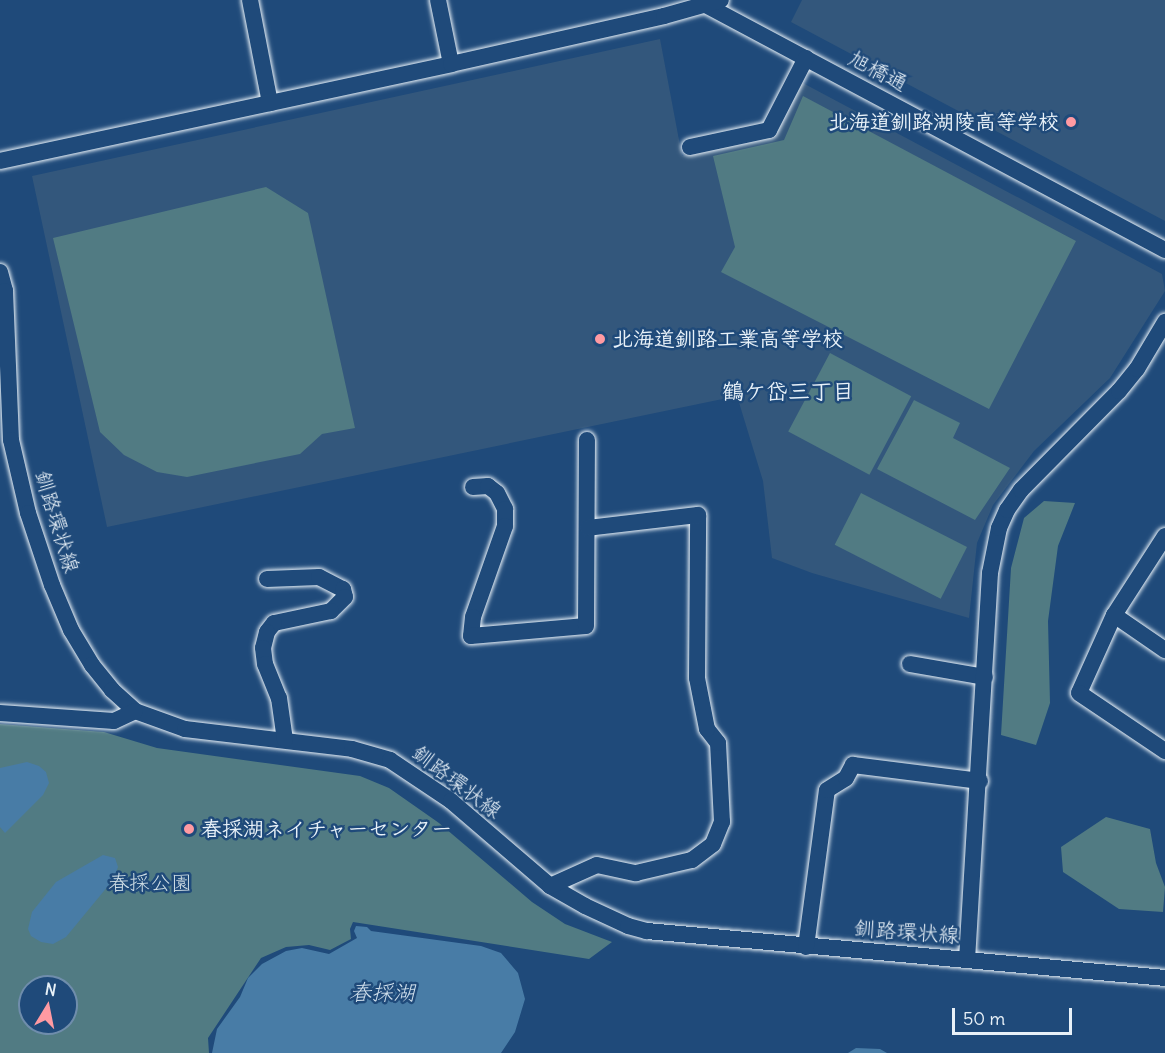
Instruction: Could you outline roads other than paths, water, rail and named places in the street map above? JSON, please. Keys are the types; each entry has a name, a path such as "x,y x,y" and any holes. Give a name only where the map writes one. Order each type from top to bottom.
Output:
{"street":[{"path":"250,0 270,103"},
{"path":"438,0 451,64"},
{"path":"0,161 451,64 708,2"},
{"name":"旭橋通","path":"708,2 806,58 1165,250"},
{"path":"690,147 769,130 806,58"},
{"name":"釧路環状線","path":"0,272 5,291 3,377 11,440 28,513 52,585 71,630 92,665 112,690 135,711 185,729 352,749 390,760 451,801 550,886 585,906 628,926 647,931 1165,978"},
{"path":"967,960 980,781 992,555 1007,510 1021,490 1119,391 1137,369 1165,322"},
{"path":"473,487 488,486 497,493 506,509 506,526 473,617 471,636 586,626 587,440"},
{"path":"550,886 597,865 636,873 693,860 713,844 722,822 718,743 706,729 697,678 698,514 588,528"},
{"path":"1165,536 1114,615 1078,693 1165,751"},
{"path":"267,579 319,577 343,589 345,597 331,611 274,623 267,633 263,648 265,664 279,698 285,740"},
{"path":"1114,615 1165,650"},
{"path":"910,664 985,677"},
{"path":"0,713 114,722 135,711"},
{"path":"806,947 827,790 846,778 853,765 980,781"}],"water":[{"path":"27,762 39,766 46,772 49,783 43,795 5,833 0,827 0,768"},
{"path":"103,855 115,858 118,867 113,880 66,937 53,944 41,942 31,936 28,929 32,912 56,882"},
{"name":"春採湖","path":"356,926 367,927 371,931 481,946 501,953 518,973 525,999 515,1032 501,1053 212,1053 217,1029 240,997 248,978 262,964 286,951 302,948 329,954 357,938 354,931"},
{"path":"856,1048 880,1049 887,1053 848,1053"}],"place":[{"name":"北海道釧路湖陵高等学校","path":"1071,122"},
{"name":"北海道釧路工業高等学校","path":"600,339"},
{"name":"春採湖ネイチャーセンター","path":"189,829"}],"district":[{"name":"鶴ケ岱三丁目","path":"788,392"}],"park label":[{"name":"春採公園","path":"150,883"}]}
